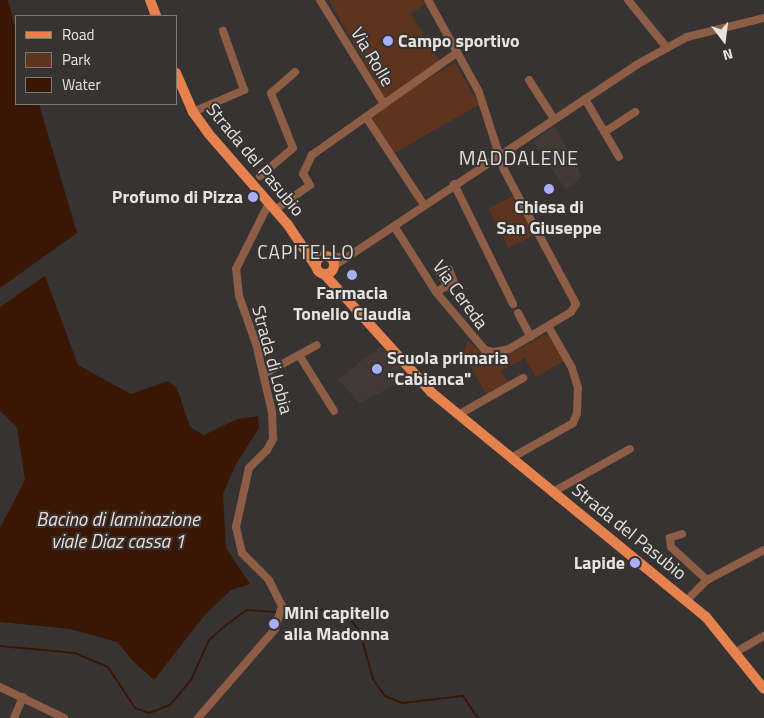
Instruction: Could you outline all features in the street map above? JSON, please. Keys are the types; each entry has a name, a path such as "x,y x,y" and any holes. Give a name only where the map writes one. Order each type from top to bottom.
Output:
{"main road":[{"path":"150,0 155,9"},
{"name":"Strada del Pasubio","path":"178,78 193,112 256,180 272,207 288,225 330,265 358,308 411,373 458,415 687,600 761,678 764,689"},
{"name":"Strada del Pasubio","path":"288,225 316,265 318,258 330,265"}],"street":[{"name":"Via Rolle","path":"320,0 384,104"},
{"path":"428,0 458,52 482,100 500,154"},
{"path":"628,0 667,48"},
{"path":"330,265 394,226 454,184 554,119 686,37 764,18"},
{"path":"193,112 244,90 222,31"},
{"name":"Via Rolle","path":"272,207 310,185 303,174 312,155 458,52"},
{"path":"256,180 293,148 271,94 295,72"},
{"path":"529,80 554,119"},
{"path":"586,99 606,131 619,157"},
{"path":"606,131 635,112"},
{"path":"366,117 424,205"},
{"name":"Via Cereda","path":"394,226 436,292 485,350 501,352 571,312 576,304 504,170 500,154"},
{"path":"454,184 513,304"},
{"name":"Strada di Lobia","path":"198,718 275,629 280,613 269,580 242,553 237,541 239,509 249,468 267,450 273,439 274,424 264,374 239,296 236,269 272,207"},
{"path":"436,292 447,286"},
{"path":"518,313 531,336"},
{"path":"511,458 573,423 577,413 578,388 572,368 548,326"},
{"path":"264,374 317,344"},
{"path":"300,355 334,411"},
{"path":"458,415 523,378"},
{"path":"553,492 630,449"},
{"path":"682,534 670,538 671,547 707,580"},
{"path":"687,600 707,580 764,550"},
{"path":"736,652 764,636"},
{"path":"0,687 23,696 64,718"},
{"path":"14,718 23,696"}],"shaded area":[{"path":"555,126 582,177 566,190 533,141"},
{"name":"Scuola primaria \"Cabianca\"","path":"381,346 411,377 359,403 338,379"}],"green space":[{"name":"Campo sportivo","path":"329,0 422,0 425,4 411,14 439,60 439,65 386,100"},
{"path":"455,63 479,105 393,154 369,112"},
{"path":"515,195 535,234 508,248 488,209"},
{"path":"544,335 549,337 564,361 536,377 525,358 501,371 508,382 486,394 463,353 468,341 484,355 506,356"}],"water":[{"path":"0,0 8,0 15,25 15,105 39,105 77,233 0,288"},
{"name":"Bacino di laminazione viale Diaz cassa 1","path":"45,276 78,365 131,394 168,381 177,388 190,427 204,435 237,419 258,416 259,428 236,464 223,494 226,548 250,584 231,590 204,616 154,680 133,661 117,642 70,629 0,622 0,528 25,480 17,427 0,411 0,307"}],"waterway":[{"path":"0,646 75,653 108,667 135,708 149,713 170,705 191,680 209,640 226,625 247,610 278,612"},
{"path":"283,612 295,615 324,610 350,619 360,632 373,679 385,696 402,703 463,696 478,718"}],"place":[{"name":"Campo sportivo","path":"388,41"},
{"name":"Chiesa di San Giuseppe","path":"549,189"},
{"name":"Profumo di Pizza","path":"253,197"},
{"name":"Farmacia Tonello Claudia","path":"352,275"},
{"name":"Scuola primaria \"Cabianca\"","path":"377,369"},
{"name":"Lapide","path":"635,563"},
{"name":"Mini capitello alla Madonna","path":"274,624"}],"district":[{"name":"MADDALENE","path":"519,157"},
{"name":"CAPITELLO","path":"306,252"}]}
